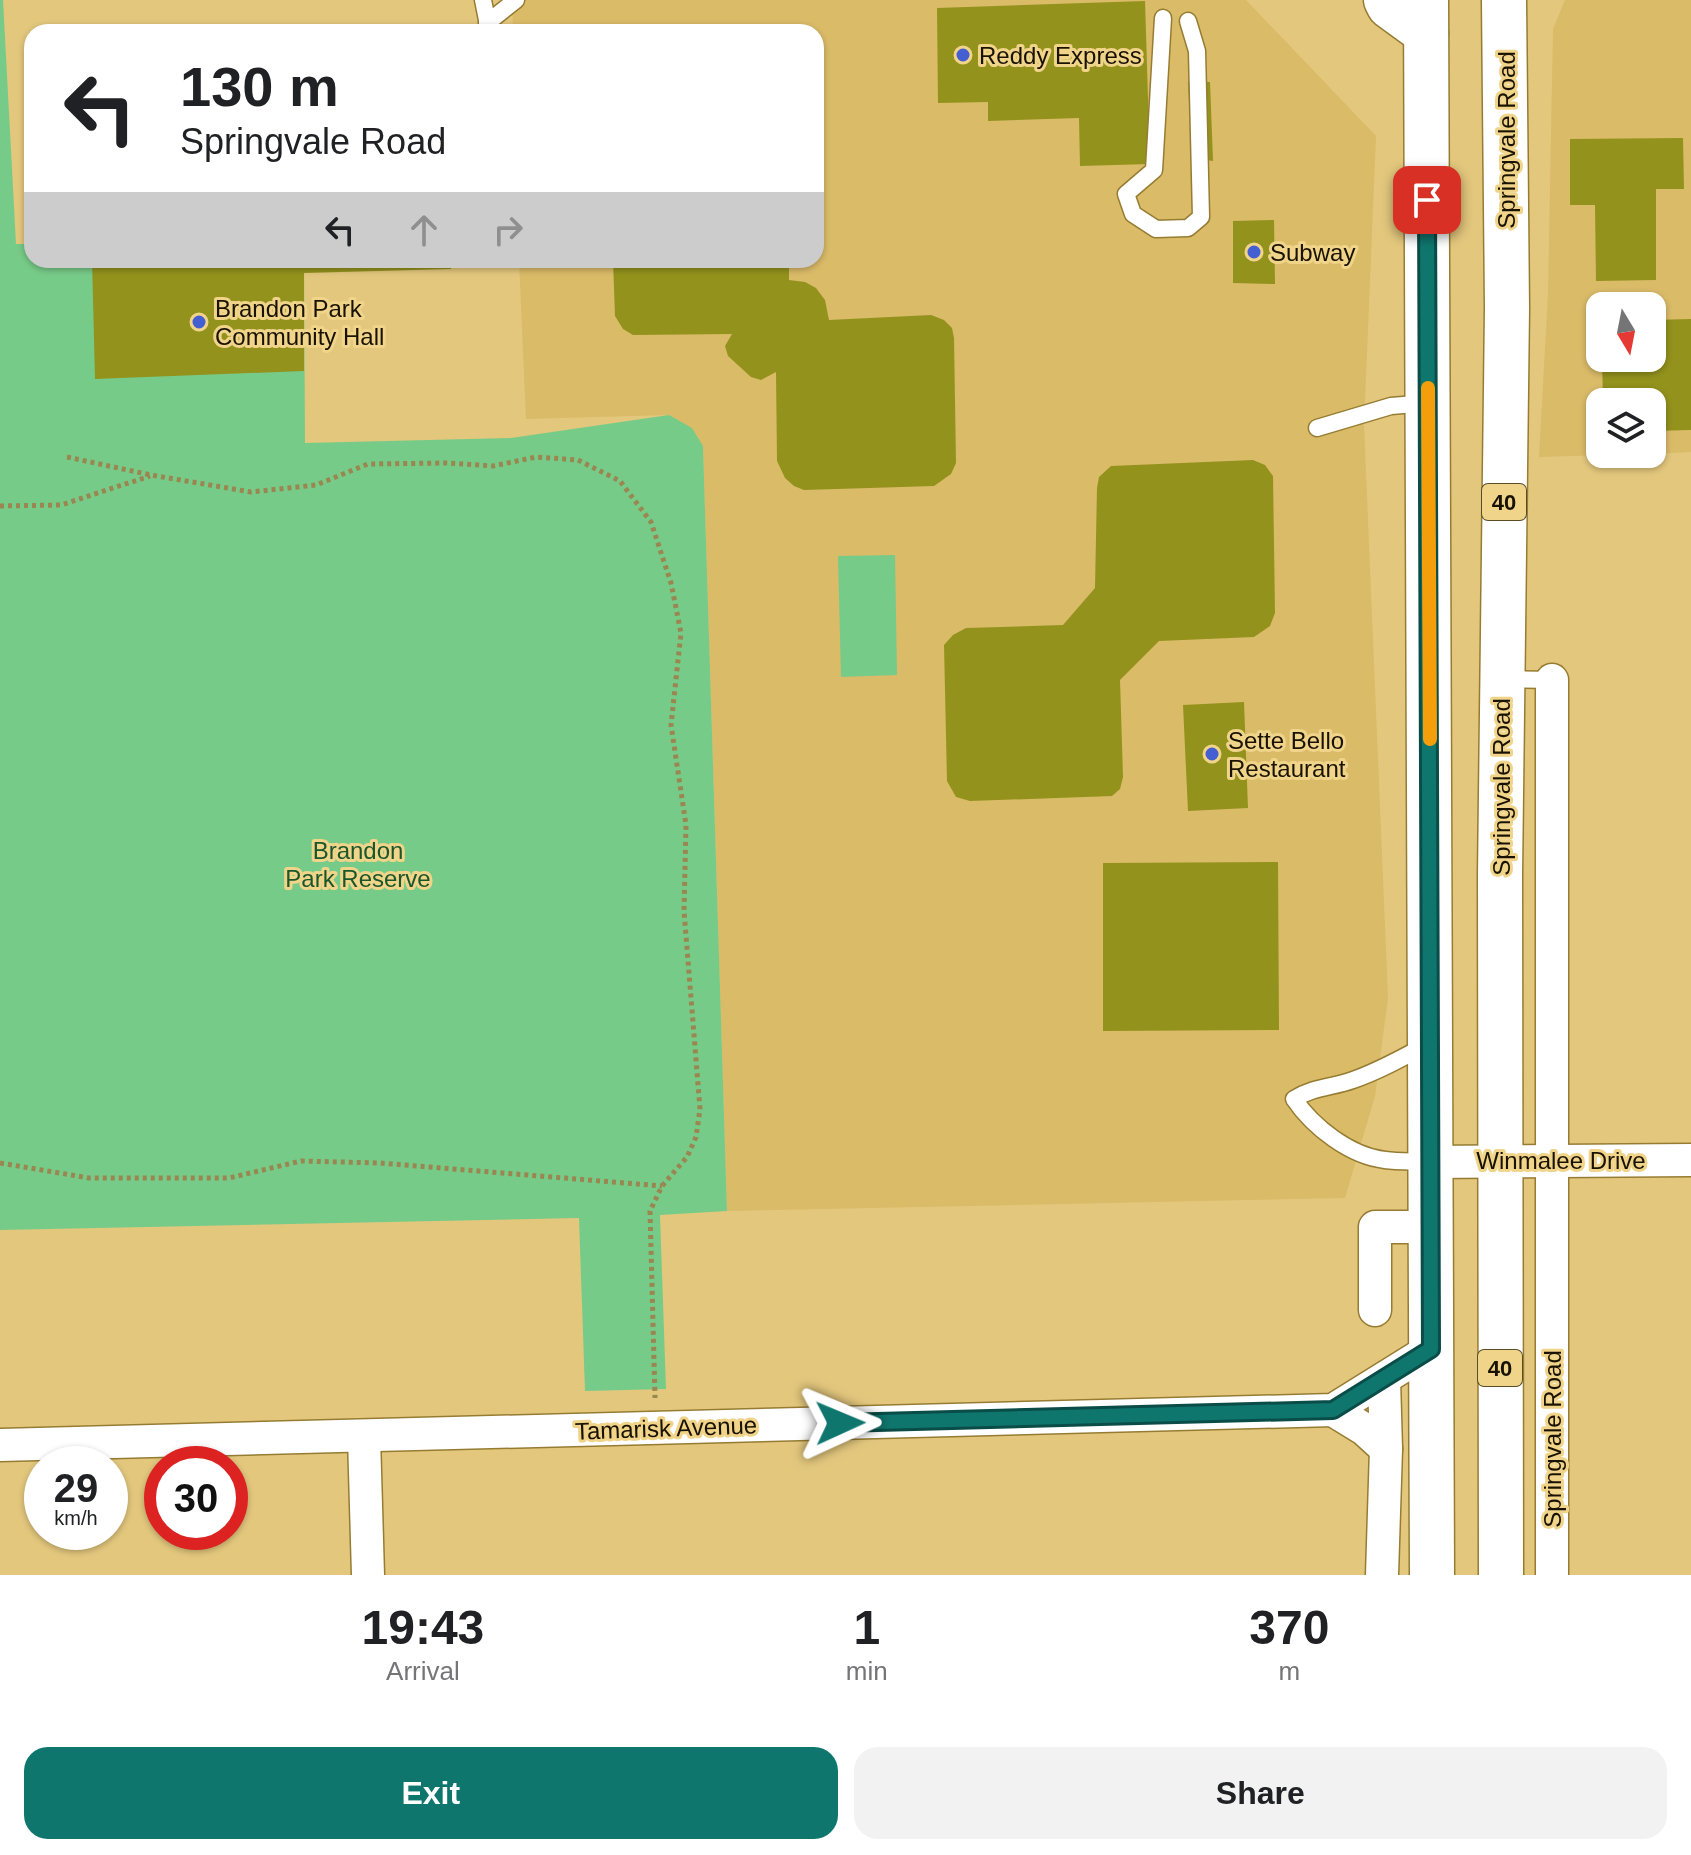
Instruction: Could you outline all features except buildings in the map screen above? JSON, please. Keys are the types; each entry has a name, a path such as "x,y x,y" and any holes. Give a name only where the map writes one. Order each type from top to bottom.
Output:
{"highway":[{"path":"1386,0 1389,6 1426,16 1432,1575"},
{"name":"Springvale Road","path":"1501,1575 1501,679 1507,308 1504,0"}],"street":[{"name":"Springvale Road","path":"1552,680 1552,1575"},
{"name":"Winmalee Drive","path":"1430,1162 1691,1160"},
{"path":"1375,1310 1375,1227 1431,1227"},
{"name":"Tamarisk Avenue","path":"0,1445 1333,1410 1431,1349"},
{"path":"1382,1575 1386,1449 1384,1379"},
{"path":"1333,1410 1364,1429 1386,1449"},
{"path":"364,1437 368,1575"}],"lane":[{"path":"483,0 487,24"},
{"path":"492,24 516,0"},
{"path":"1163,18 1154,170 1126,194 1133,214 1156,229 1188,228 1201,217 1197,51 1188,21"},
{"path":"1317,428 1391,406 1428,403"},
{"path":"1501,679 1552,680"},
{"path":"1430,1043 1373,1072 1347,1082 1321,1086 1294,1099 1305,1115 1323,1131 1361,1154 1385,1160 1430,1162"}],"path":[{"path":"67,457 251,492 316,485 368,464 493,466 536,457 578,460 620,481 651,522 671,583 681,633 671,725 686,825 684,911 700,1109 696,1137 687,1157 662,1186 650,1211 656,1429"},
{"path":"0,506 61,505 151,475"},
{"path":"0,1163 89,1178 229,1178 301,1161 380,1163 662,1186"}],"shaded area":[{"path":"512,0 1246,0 1376,136 1364,425 1388,998 1375,1096 1345,1198 727,1211 703,446 669,415 526,419 519,268 824,268 824,24 513,24"},
{"path":"1565,0 1691,0 1691,452 1666,453 1666,388 1586,388 1586,456 1539,457 1548,294 1553,29"}],"green space":[{"name":"Brandon Park Reserve","path":"0,0 3,0 16,244 24,244 24,268 304,268 305,443 511,438 669,415 692,428 703,446 727,1211 660,1215 666,1389 585,1391 579,1218 0,1230"},
{"path":"895,555 897,675 841,677 838,556"}],"slow traffic":[{"path":"1428,388 1430,739"}],"place":[{"name":"Reddy Express","path":"963,55"},
{"name":"Subway","path":"1254,252"},
{"name":"Brandon Park Community Hall","path":"199,322"},
{"name":"Sette Bello Restaurant","path":"1212,754"}],"route":[{"path":"840,1423 1333,1410 1431,1349 1427,200"}]}
